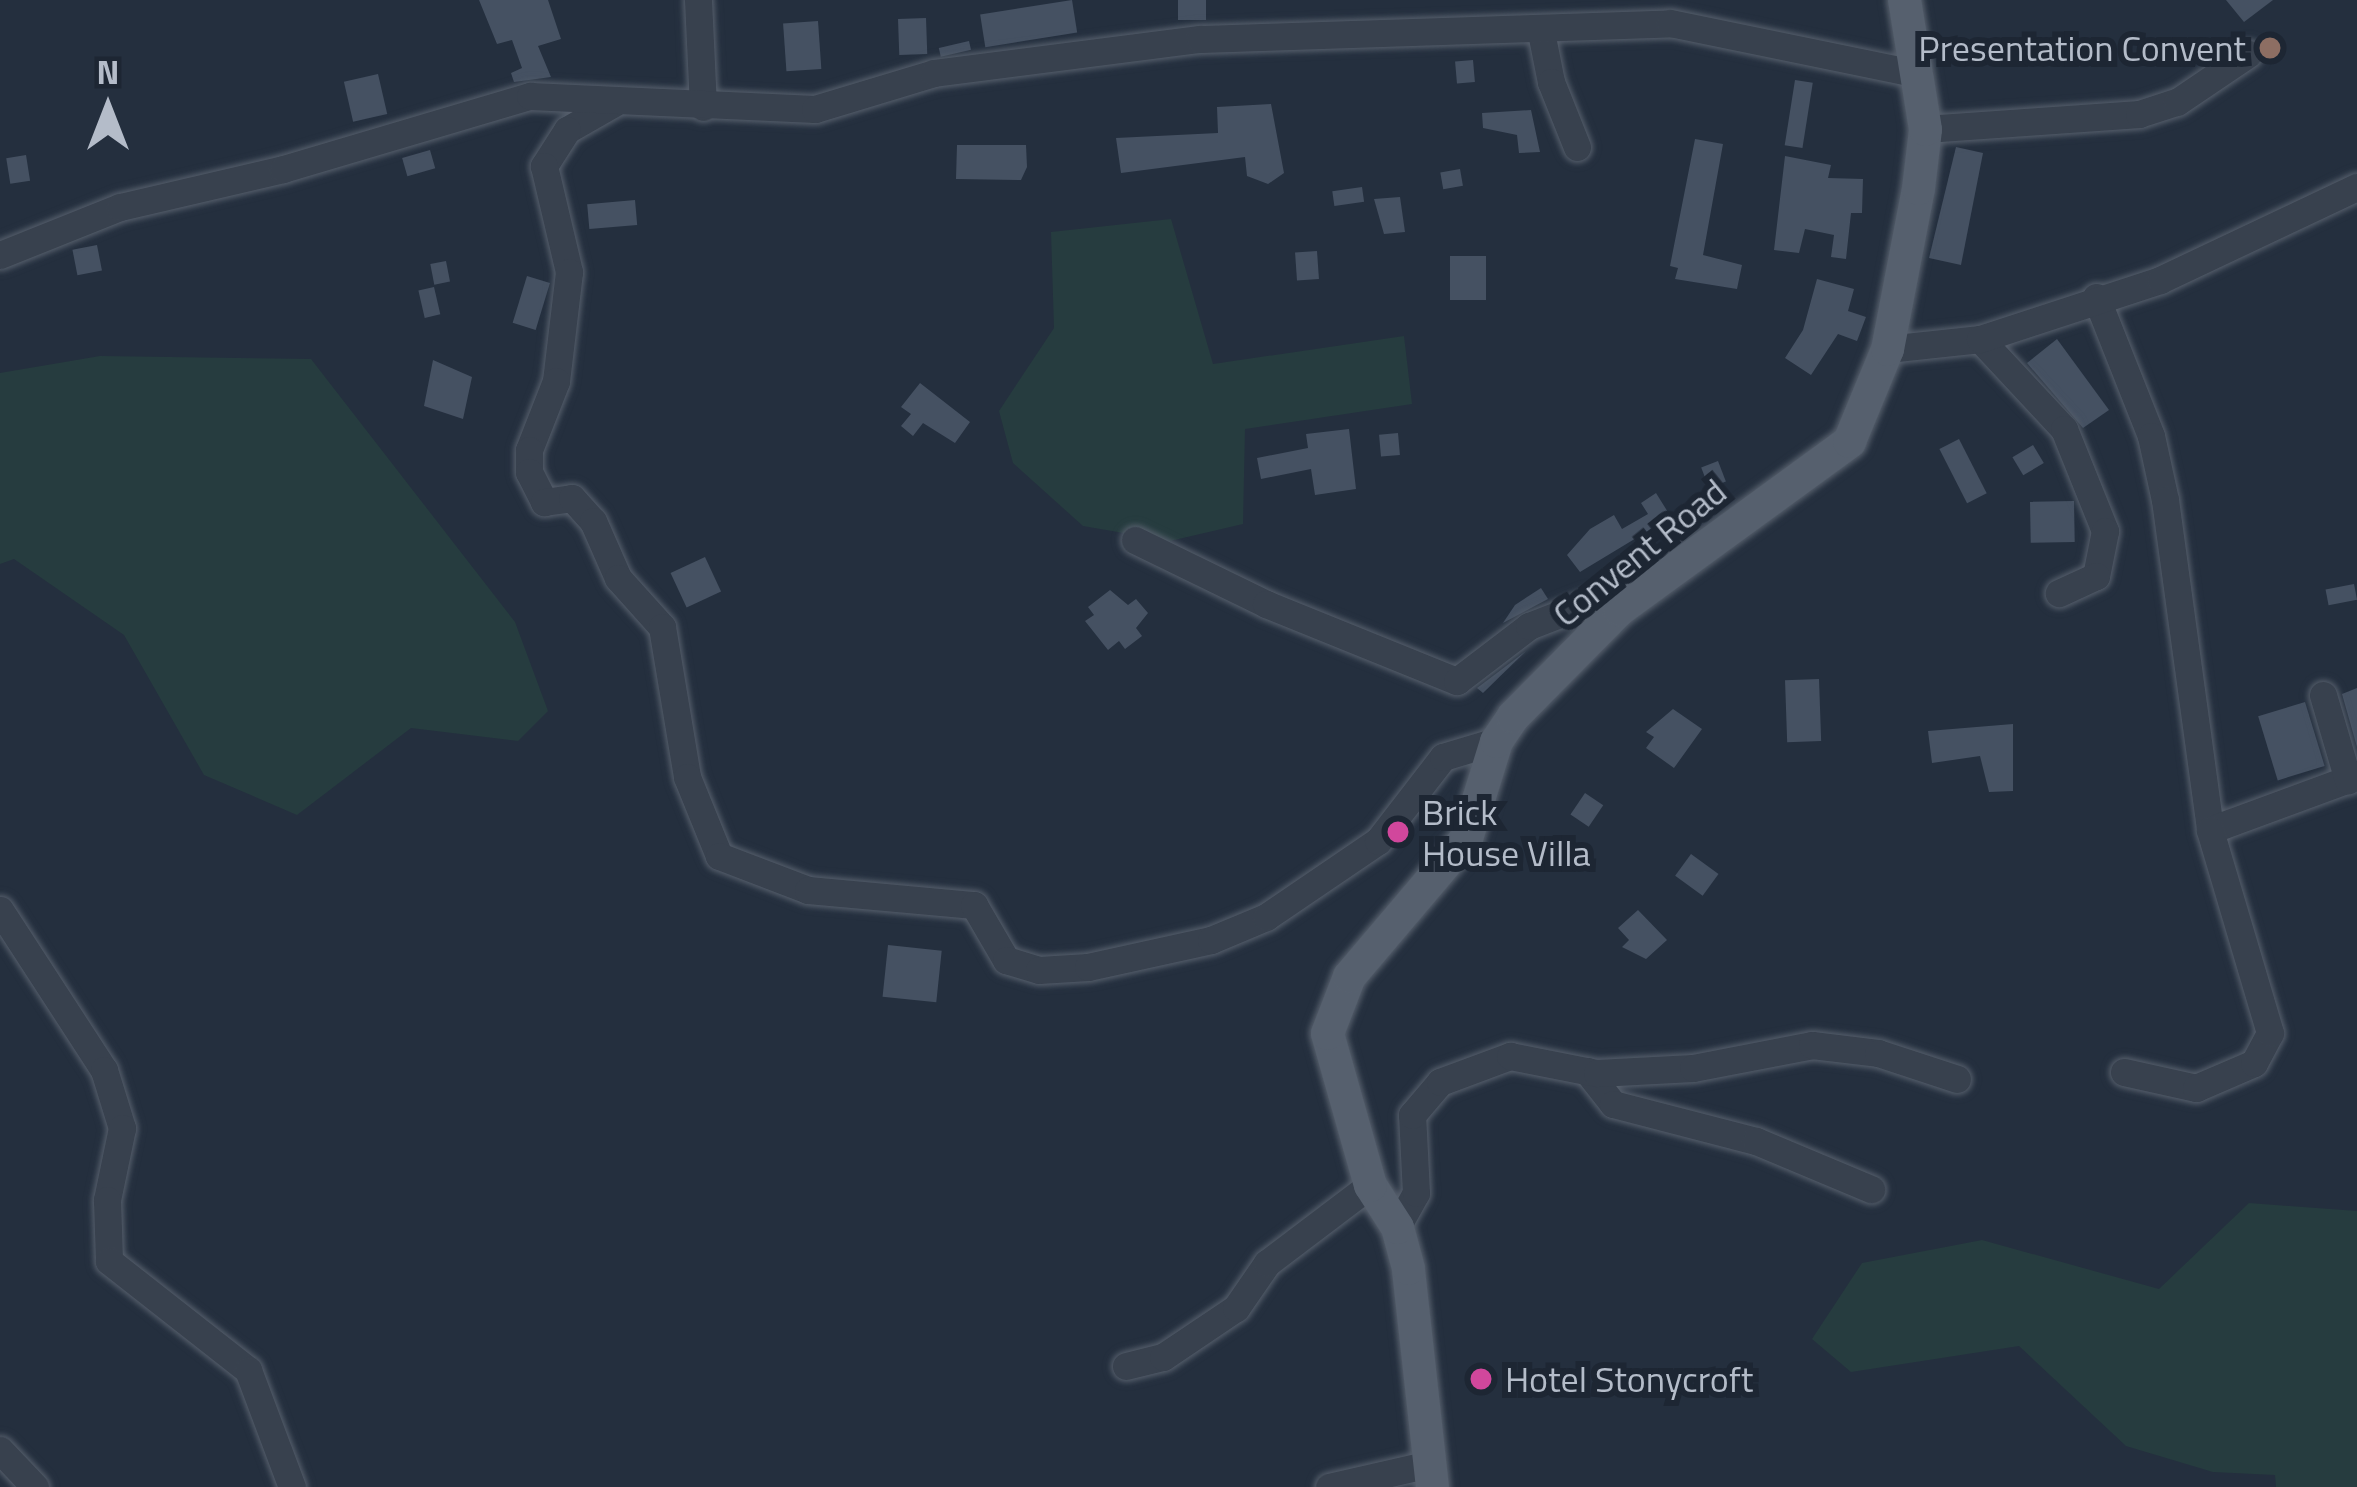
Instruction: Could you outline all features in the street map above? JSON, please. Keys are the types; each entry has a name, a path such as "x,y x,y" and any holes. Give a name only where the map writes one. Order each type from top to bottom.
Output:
{"main road":[{"name":"Convent Road","path":"1428,1476 1397,1227 1370,1185 1328,1034 1349,976 1466,838 1496,741 1619,608 1849,441 1887,349 1925,129 1904,0"}],"street":[{"path":"698,0 703,106"},
{"path":"0,255 120,207 283,170 530,95 596,95 614,104 815,109 934,73 1200,39 1541,32 1670,23 1919,74"},
{"path":"1541,32 1550,82 1577,147"},
{"path":"1925,129 2139,114 2177,102 2248,54"},
{"path":"614,104 567,130 544,166 569,272 556,381 529,450 529,472 544,502 572,498 593,521 618,578 662,627 687,777 719,856 808,890 974,904 1006,960 1039,970 1088,967 1210,940 1266,917 1378,841 1443,757 1496,741"},
{"path":"1887,349 1979,339 2206,262 2357,187"},
{"path":"2096,297 2151,436 2165,500 2210,830 2270,1033 2254,1063 2196,1088 2124,1072"},
{"path":"1979,339 2064,429 2105,530 2096,576 2059,593"},
{"path":"1135,540 1266,604 1457,681 1529,626 1588,603 1619,608"},
{"path":"2210,830 2353,778 2323,695"},
{"path":"0,910 104,1070 122,1127 107,1200 109,1261 248,1370 292,1487"},
{"path":"1397,1227 1416,1193 1412,1115 1440,1082 1510,1056 1587,1071 1693,1068 1812,1045 1878,1053 1957,1079"},
{"path":"1587,1071 1612,1104 1756,1141 1871,1189"},
{"path":"1126,1366 1163,1358 1237,1308 1267,1263 1370,1185"},
{"path":"0,1450 35,1487"},
{"path":"1329,1487 1428,1476"}],"green space":[{"path":"1171,219 1213,364 1404,336 1412,404 1245,429 1243,524 1170,541 1083,526 1013,463 999,411 1054,328 1051,232"},
{"path":"100,356 311,359 515,622 548,711 518,741 411,728 297,815 204,775 124,635 14,559 0,564 0,373"},
{"path":"2249,1203 2357,1211 2357,1487 2276,1487 2275,1475 2213,1472 2126,1446 2019,1346 1851,1372 1812,1339 1862,1263 1982,1240 2159,1289"}],"building":[{"path":"479,0 548,0 561,39 538,46 551,77 514,82 511,73 522,68 512,40 497,44"},
{"path":"1072,0 1077,33 985,47 980,15"},
{"path":"1178,0 1206,0 1206,20 1178,20"},
{"path":"2226,0 2273,0 2244,22"},
{"path":"926,18 927,54 899,55 898,19"},
{"path":"818,21 821,69 786,71 783,23"},
{"path":"969,41 971,50 941,57 939,48"},
{"path":"1473,60 1475,82 1457,83 1455,62"},
{"path":"378,74 387,114 353,122 344,82"},
{"path":"1795,80 1813,83 1802,148 1785,145"},
{"path":"1271,104 1284,173 1268,184 1247,176 1245,157 1121,173 1116,138 1218,133 1217,107"},
{"path":"1531,110 1540,152 1519,153 1517,135 1483,128 1482,113"},
{"path":"1695,139 1723,144 1703,255 1742,265 1737,289 1675,279 1678,268 1670,266"},
{"path":"957,145 1026,145 1027,167 1021,180 956,179"},
{"path":"1956,147 1983,153 1961,265 1929,258"},
{"path":"430,150 435,168 407,176 402,158"},
{"path":"26,155 30,181 10,184 6,158"},
{"path":"1785,156 1831,165 1828,178 1863,179 1862,213 1851,213 1846,259 1831,257 1834,235 1805,229 1799,253 1774,250"},
{"path":"1460,169 1463,186 1443,189 1440,172"},
{"path":"1362,187 1364,202 1334,206 1332,191"},
{"path":"1400,197 1405,232 1384,234 1374,199"},
{"path":"635,200 637,225 589,229 587,204"},
{"path":"97,245 102,271 77,275 72,250"},
{"path":"1317,251 1319,279 1297,280 1295,253"},
{"path":"1450,256 1486,256 1486,300 1450,300"},
{"path":"446,261 450,282 434,285 430,264"},
{"path":"527,276 550,283 536,330 513,323"},
{"path":"1817,279 1854,289 1848,311 1866,317 1857,341 1838,334 1811,375 1785,358 1803,330"},
{"path":"434,287 440,314 425,318 418,291"},
{"path":"2057,339 2109,410 2083,428 2027,363"},
{"path":"433,360 472,377 463,419 424,406"},
{"path":"920,383 970,422 955,443 923,423 913,436 901,426 911,414 901,407"},
{"path":"1349,429 1356,489 1315,495 1311,469 1261,479 1257,458 1308,448 1306,434"},
{"path":"1398,433 1400,455 1381,457 1379,435"},
{"path":"1959,439 1987,493 1967,503 1939,449"},
{"path":"2033,445 2044,463 2023,475 2012,457"},
{"path":"1718,461 1726,482 1709,488 1701,467"},
{"path":"1656,493 1671,517 1580,572 1567,555 1590,529 1614,515 1622,529 1648,514 1641,503"},
{"path":"2074,501 2075,542 2031,543 2030,502"},
{"path":"705,557 721,591 687,607 671,573"},
{"path":"2354,584 2357,600 2329,605 2326,590"},
{"path":"1541,588 1548,599 1503,623 1515,605"},
{"path":"1110,590 1128,605 1136,599 1148,613 1136,628 1142,636 1125,649 1119,641 1108,650 1085,621 1094,615 1088,607"},
{"path":"1526,651 1483,693 1477,688"},
{"path":"1819,679 1821,741 1787,742 1785,680"},
{"path":"2357,688 2357,747 2342,694"},
{"path":"2305,702 2325,766 2278,780 2258,716"},
{"path":"1673,709 1702,729 1674,768 1646,748 1654,737 1646,732"},
{"path":"2013,724 2013,791 1989,792 1980,756 1932,763 1928,731"},
{"path":"1585,793 1603,805 1589,827 1570,815"},
{"path":"1691,854 1719,874 1703,896 1675,876"},
{"path":"1638,910 1667,940 1646,959 1622,947 1629,940 1618,928"},
{"path":"888,945 942,951 936,1002 883,997"}],"place":[{"name":"Presentation Convent","path":"2270,48"},
{"name":"Brick House Villa","path":"1398,832"},
{"name":"Hotel Stonycroft","path":"1481,1379"}]}
